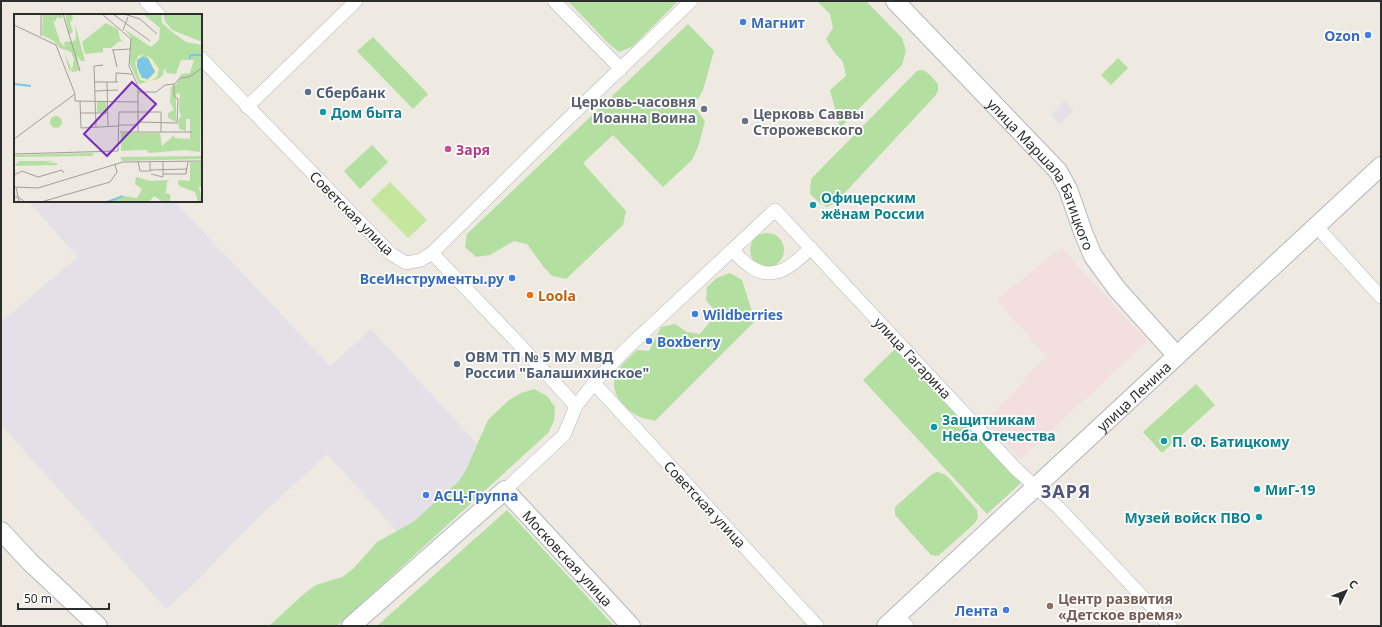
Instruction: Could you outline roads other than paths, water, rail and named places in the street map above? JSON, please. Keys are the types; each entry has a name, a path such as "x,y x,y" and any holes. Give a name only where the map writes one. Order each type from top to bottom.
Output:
{"street":[{"path":"247,107 356,1"},
{"path":"554,1 621,69"},
{"name":"Советская улица","path":"202,59 391,254 406,262 421,260 432,252 691,1"},
{"name":"улица Маршала Батицкого","path":"895,1 1058,171 1068,189 1083,232 1094,256 1117,289 1177,356"},
{"name":"улица Ленина","path":"897,623 1036,487 1381,166"},
{"name":"улица Гагарина","path":"732,250 775,210 1013,466 1059,508 1170,626"},
{"path":"1316,226 1381,297"},
{"path":"351,626 505,490 564,435 576,406 594,383 623,352 732,250 750,267 760,272 771,273 781,271 792,266 811,248"},
{"path":"432,252 576,406"},
{"name":"Советская улица","path":"594,383 817,626"},
{"name":"Московская улица","path":"505,490 631,626"},
{"path":"1,531 30,562 98,626"}],"place":[{"name":"Магнит","path":"743,22"},
{"name":"Ozon","path":"1368,35"},
{"name":"Сбербанк","path":"308,92"},
{"name":"Церковь-часовня Иоанна Воина","path":"704,109"},
{"name":"Дом быта","path":"323,112"},
{"name":"Церковь Саввы Сторожевского","path":"745,121"},
{"name":"Заря","path":"448,149"},
{"name":"Офицерским жёнам России","path":"813,205"},
{"name":"ВсеИнструменты.ру","path":"512,278"},
{"name":"Loola","path":"530,295"},
{"name":"Wildberries","path":"695,314"},
{"name":"Boxberry","path":"649,341"},
{"name":"ОВМ ТП № 5 МУ МВД России \"Балашихинское\"","path":"457,364"},
{"name":"Защитникам Неба Отечества","path":"934,427"},
{"name":"П. Ф. Батицкому","path":"1164,441"},
{"name":"МиГ-19","path":"1257,489"},
{"name":"АСЦ-Группа","path":"426,495"},
{"name":"Музей войск ПВО","path":"1259,517"},
{"name":"Центр развития «Детское время»","path":"1050,606"},
{"name":"Лента","path":"1006,610"}],"district":[{"name":"ЗАРЯ","path":"1066,491"}]}
